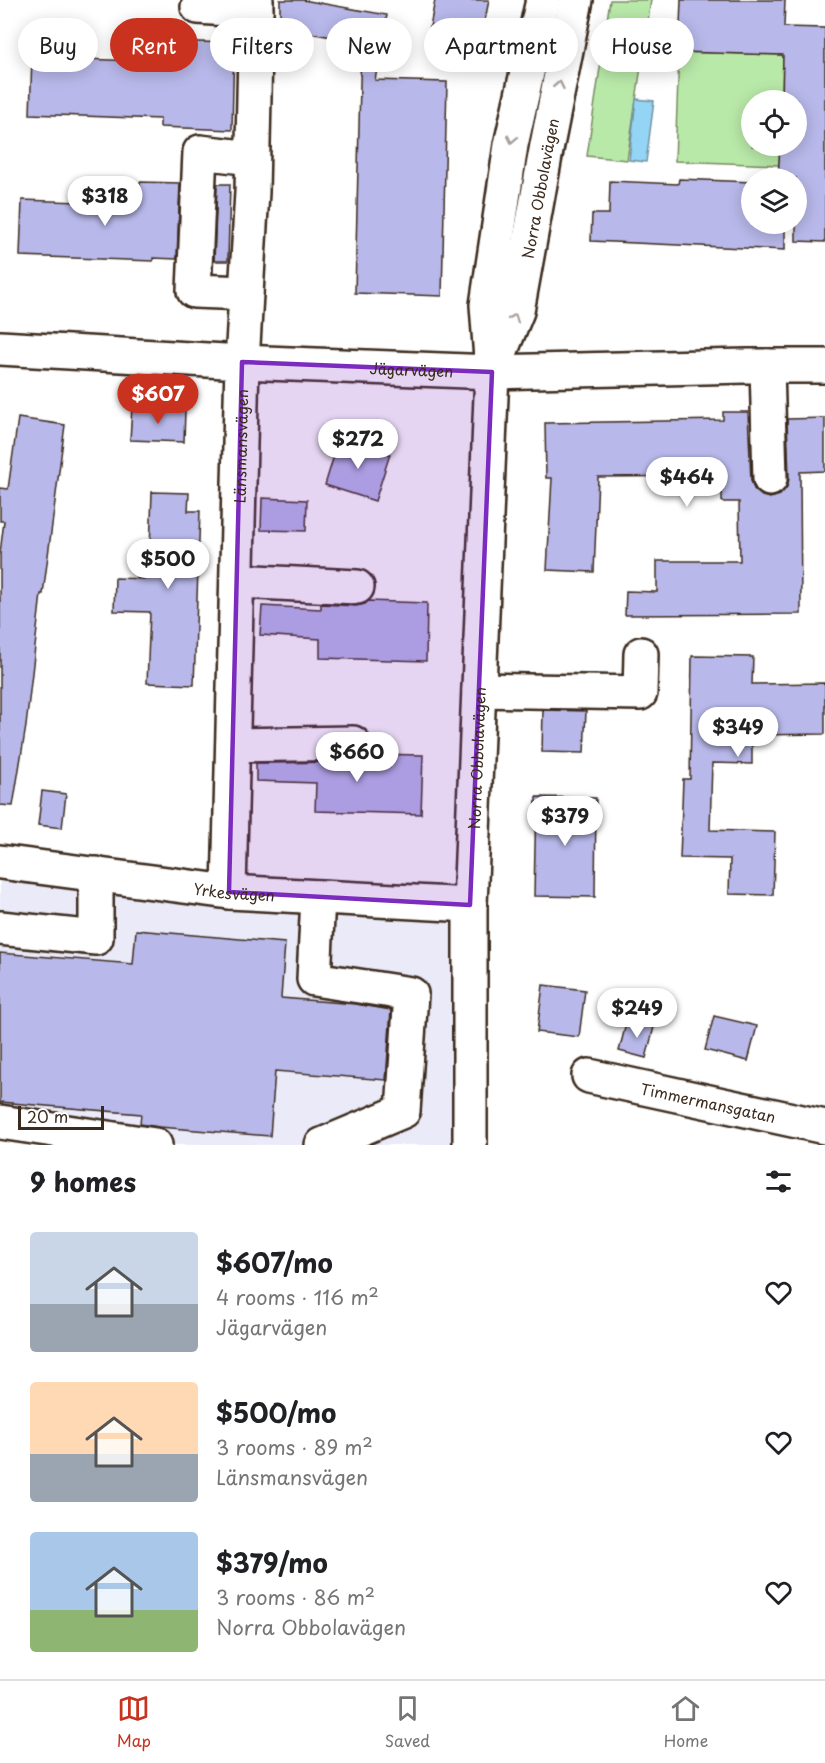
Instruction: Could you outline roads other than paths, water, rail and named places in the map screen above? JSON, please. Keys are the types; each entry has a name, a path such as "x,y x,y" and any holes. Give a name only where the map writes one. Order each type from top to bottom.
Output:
{"street":[{"name":"Norra Obbolavägen","path":"470,1145 470,905 492,372 487,305 511,145 543,0"},
{"name":"Norra Obbolavägen","path":"492,372 517,311 576,0"},
{"path":"198,8 256,5"},
{"name":"Länsmansvägen","path":"229,892 242,362 252,158 256,5"},
{"path":"246,293 195,291 200,152 252,158"},
{"name":"Jägarvägen","path":"0,348 242,362 492,372 825,366"},
{"path":"766,366 770,479"},
{"path":"237,581 357,587"},
{"path":"479,690 640,693 641,654"},
{"path":"233,745 353,743"},
{"name":"Yrkesvägen","path":"0,862 229,892 470,905"},
{"path":"0,928 96,938 96,874"},
{"path":"318,897 314,979 411,994 403,1110 322,1145"},
{"name":"Timmermansgatan","path":"589,1076 825,1127"},
{"path":"0,1122 155,1145"}],"water":[{"path":"636,99 654,101 646,162 629,160"}]}
